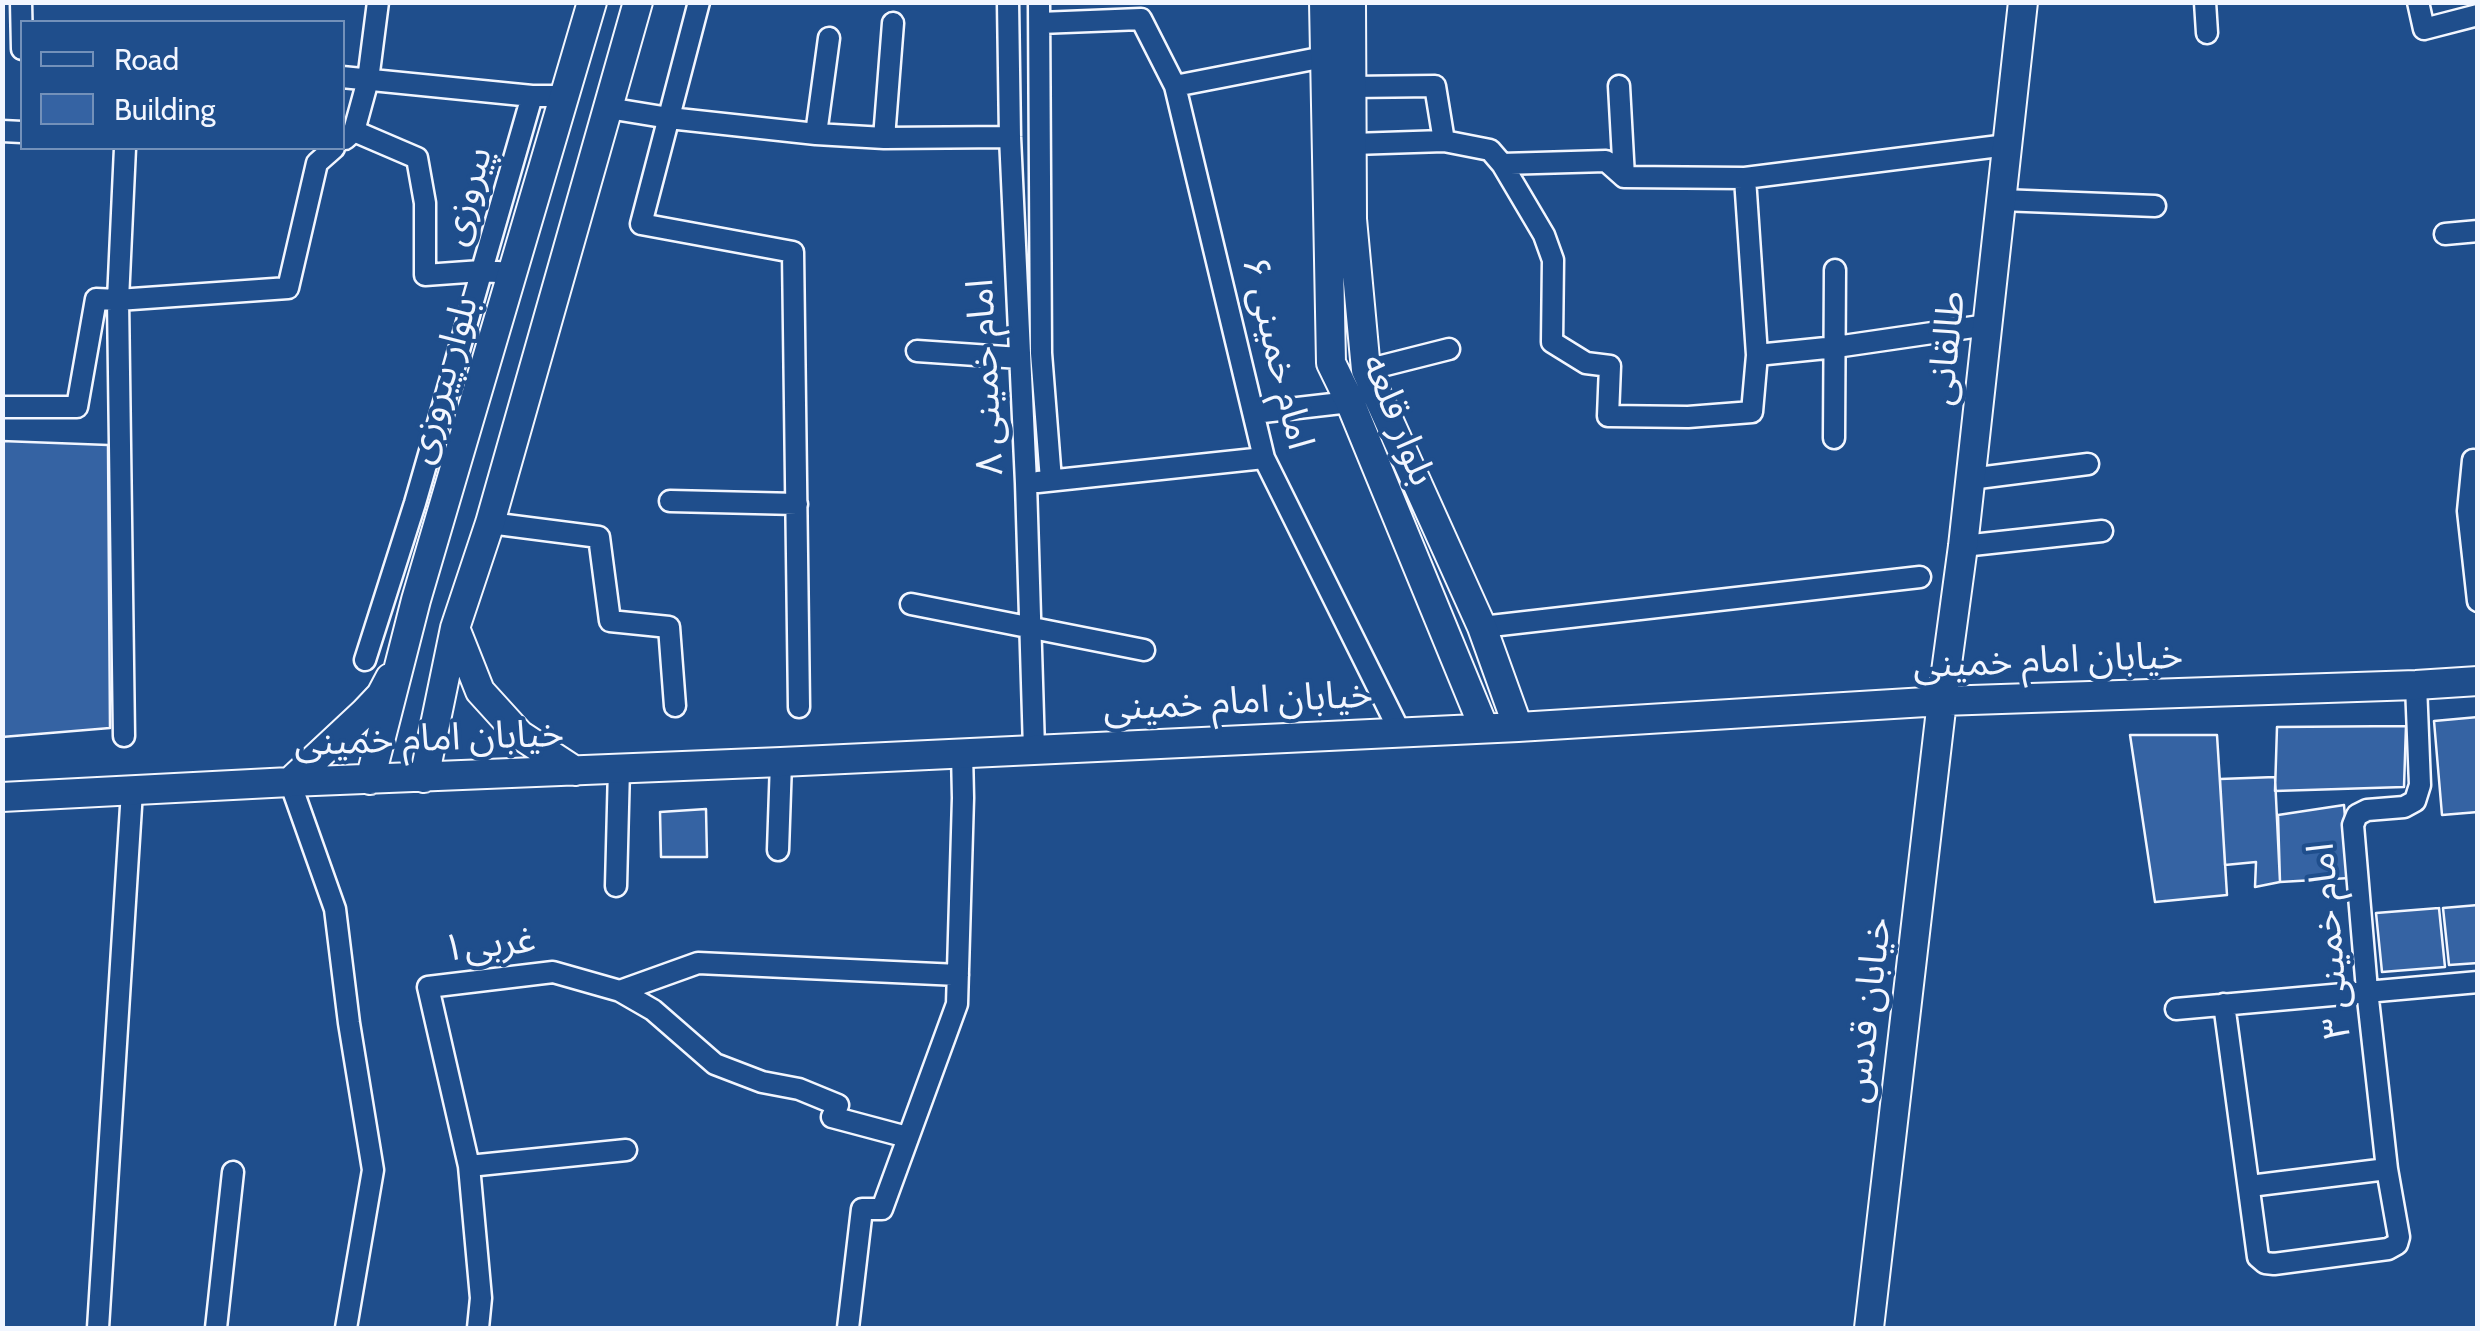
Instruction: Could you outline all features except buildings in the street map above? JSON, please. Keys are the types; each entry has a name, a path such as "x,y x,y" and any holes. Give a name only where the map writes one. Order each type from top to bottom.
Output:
{"main road":[{"name":"بلوار پیروزی","path":"370,780 416,600 592,2"},
{"path":"424,778 458,620 490,523 638,2"},
{"name":"بلوار قلعه","path":"1324,2 1330,363 1350,402 1484,728"},
{"name":"بلوار قلعه","path":"1351,2 1352,220 1366,370 1482,627 1518,726"},
{"name":"طالقانی","path":"1942,701 1963,546 2023,2"},
{"path":"416,600 458,620 480,691 520,734 575,771"},
{"path":"290,782 381,695 400,659"},
{"name":"خیابان امام خمینی","path":"2,798 1484,728 1942,701 2478,681"},
{"name":"خیابان قدس","path":"1870,1328 1942,701"}],"street":[{"path":"378,2 368,80 348,136 418,158 426,203 425,275 513,273"},
{"path":"699,2 640,224 794,252 800,706"},
{"name":"امام خمینی ۸","path":"1008,2 1034,749"},
{"path":"2205,2 2207,33"},
{"path":"2418,2 2424,29 2478,15"},
{"path":"1040,13 1041,352 1051,480"},
{"name":"امام خمینی ۶","path":"1040,13 1141,19 1174,86 1264,458 1400,732"},
{"path":"884,138 893,23"},
{"path":"816,134 829,38"},
{"path":"1174,86 1324,57"},
{"path":"345,77 565,96"},
{"path":"1351,86 1435,86 1444,141"},
{"path":"1619,86 1624,177"},
{"name":"پیروزی","path":"365,660 415,504 532,96"},
{"path":"608,108 816,134 1010,137"},
{"path":"1353,144 1444,141 1490,150 1544,236 1553,260 1552,342 1586,363 1610,366 1608,416 1688,417 1752,412 1757,355 1745,178"},
{"path":"1502,164 1606,161 1624,177 1745,178 2007,145"},
{"path":"124,736 118,300 125,150"},
{"path":"2,407 77,408 96,300 288,288 317,163 332,150"},
{"path":"2001,200 2154,206"},
{"path":"2445,234 2478,231"},
{"path":"1834,438 1835,270"},
{"path":"1757,355 1987,325"},
{"path":"1366,370 1448,349"},
{"path":"917,350 1020,358"},
{"path":"1254,413 1350,402"},
{"path":"1026,483 1264,458"},
{"path":"2473,460 2478,601"},
{"path":"1970,479 2088,464"},
{"path":"670,501 797,504"},
{"path":"490,523 599,537 610,621 668,628 675,706"},
{"path":"1963,546 2102,531"},
{"path":"1482,627 1920,577"},
{"path":"911,604 1144,650"},
{"name":"امام خمینی ۳","path":"2250,1186 2258,1256 2265,1263 2388,1249 2397,1244 2367,990 2353,824 2357,815 2367,810 2404,807 2415,801 2420,785 2416,685"},
{"path":"848,1328 862,1209 882,1208 957,1004 962,752"},
{"path":"778,850 781,762"},
{"path":"616,886 619,768"},
{"path":"290,782 334,908 373,1170 346,1328"},
{"path":"98,1328 132,791"},
{"path":"620,991 698,963 958,975"},
{"name":"غربی۱","path":"478,1328 480,1298 470,1166 428,986 553,972 620,991"},
{"path":"2176,1009 2478,982"},
{"path":"620,991 653,1010 715,1064 838,1105 832,1116 907,1137"},
{"path":"2224,1004 2250,1186 2388,1170"},
{"path":"470,1166 626,1150"},
{"path":"216,1328 233,1172"}]}
